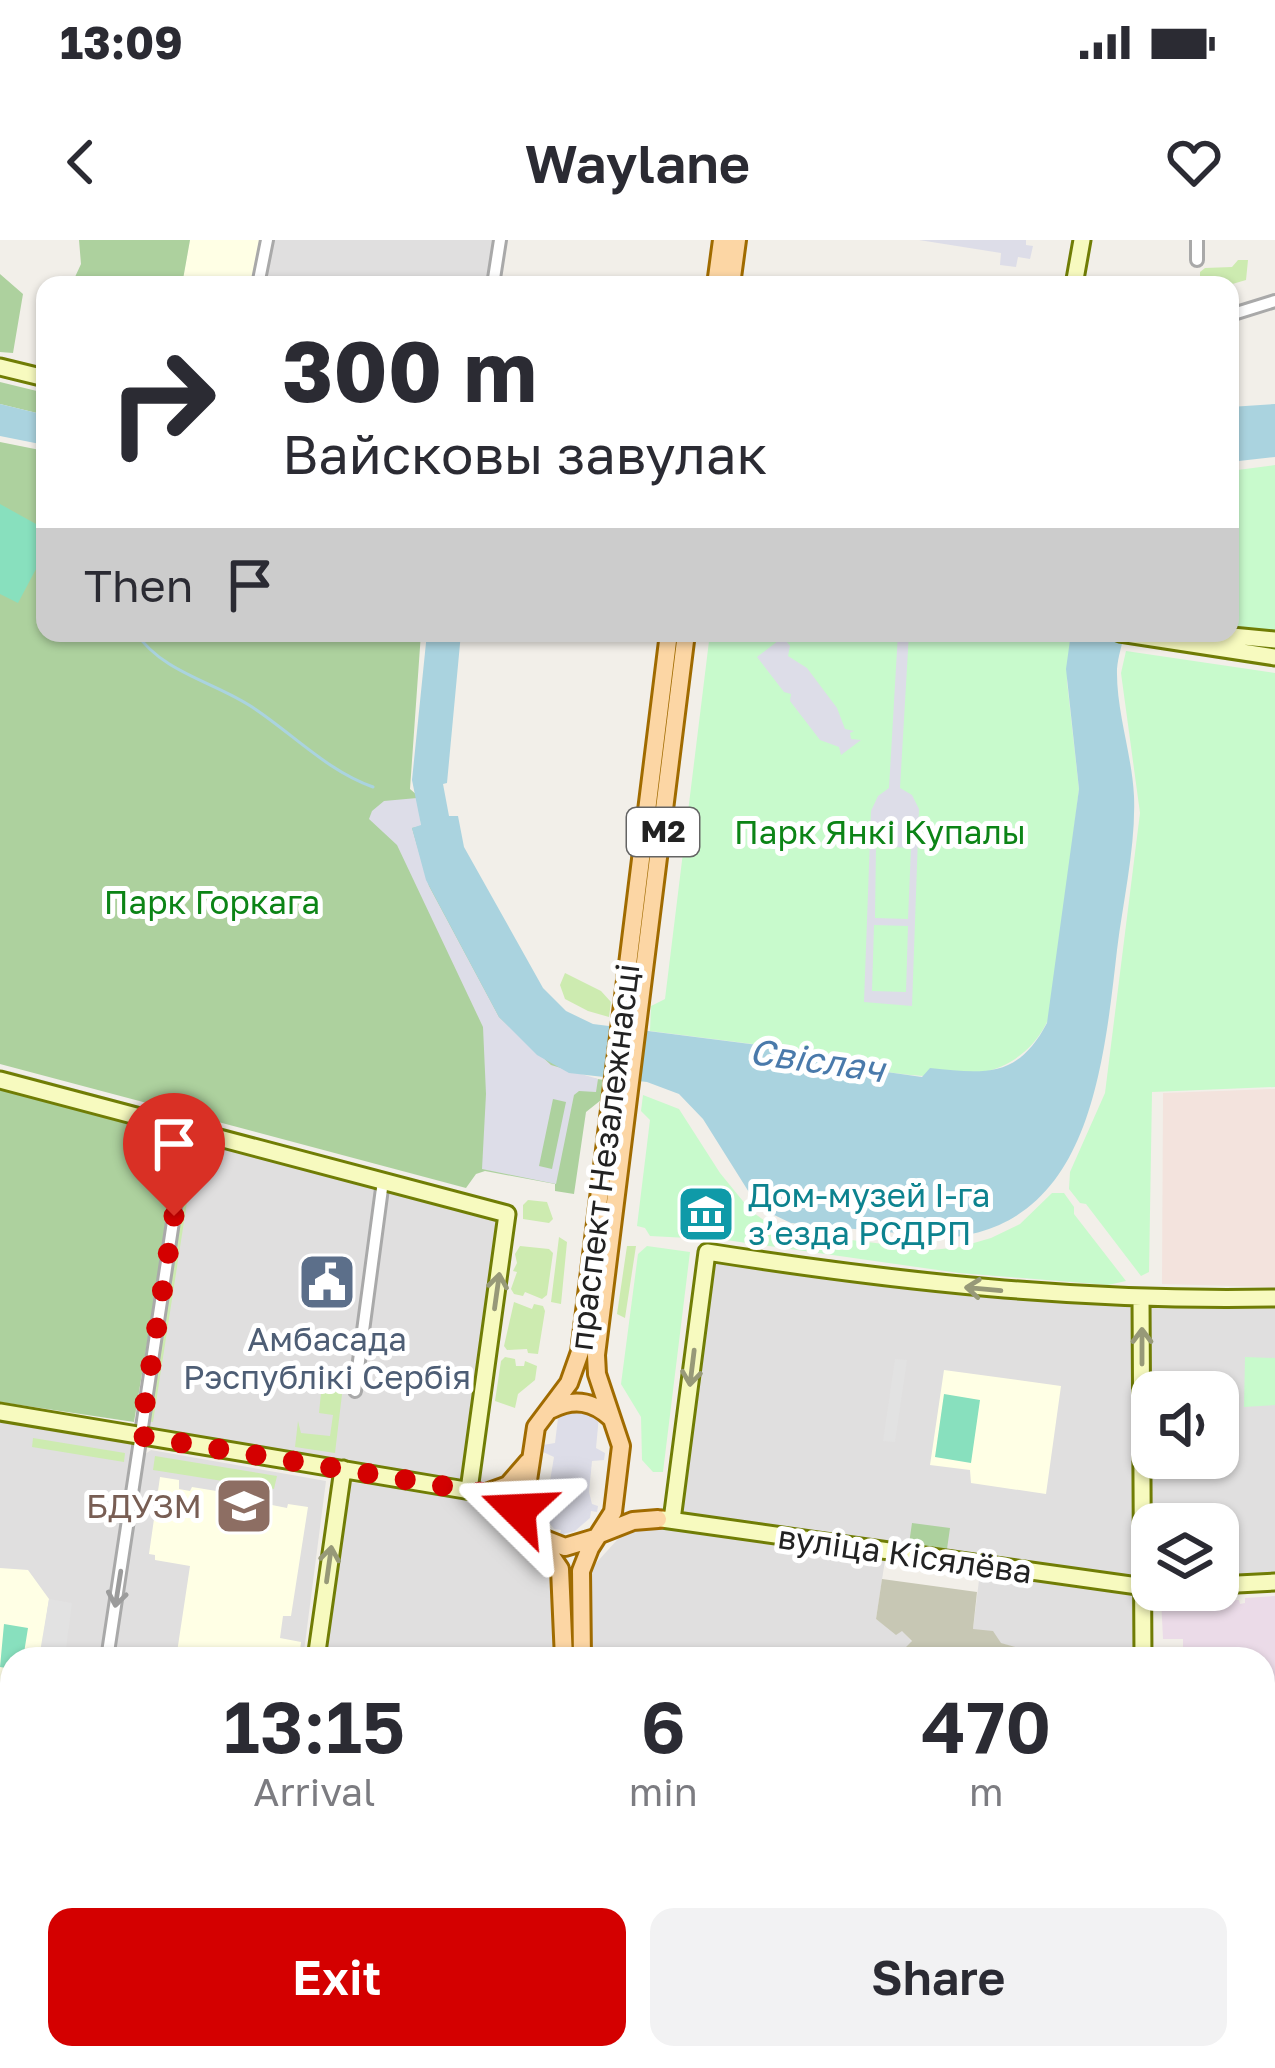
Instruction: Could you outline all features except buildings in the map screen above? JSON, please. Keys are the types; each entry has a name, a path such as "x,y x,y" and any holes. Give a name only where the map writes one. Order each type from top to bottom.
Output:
{"main road":[{"path":"717,276 722,240"},
{"path":"732,276 737,240"},
{"name":"праспект Незалежнасці","path":"631,1014 668,642"},
{"name":"праспект Незалежнасці","path":"564,1647 562,1576 524,1507 529,1461 536,1427 579,1362 685,642"},
{"name":"праспект Незалежнасці","path":"582,1647 581,1570 611,1519 621,1446 597,1374 596,1355 620,1101"},
{"path":"547,1413 566,1403 581,1402 601,1409 615,1425"},
{"path":"477,1492 508,1485 529,1461"},
{"path":"616,1480 629,1503 665,1519"},
{"path":"477,1492 512,1505 532,1528 566,1547 633,1520 665,1519"}],"street":[{"path":"260,276 267,240"},
{"path":"495,276 500,240"},
{"path":"1076,276 1082,240"},
{"path":"1197,240 1197,260"},
{"path":"1239,312 1275,301"},
{"path":"0,367 36,376"},
{"path":"1239,637 1275,640"},
{"path":"1180,642 1275,657"},
{"path":"0,1079 508,1216 477,1492 0,1412"},
{"path":"109,1647 188,1129"},
{"path":"355,1391 383,1181"},
{"path":"665,1519 707,1252 925,1284 1142,1299 1275,1298"},
{"path":"1142,1299 1147,1503"},
{"path":"318,1647 343,1469"},
{"name":"вуліца Кісялёва","path":"665,1519 1131,1585"},
{"path":"1239,1584 1275,1582"},
{"path":"1144,1647 1147,1611"}],"shaded area":[{"path":"190,240 261,240 254,276 184,276"},
{"path":"272,240 493,240 488,276 265,276"},
{"path":"919,240 1026,240 1026,245 1033,246 1030,259 1018,257 1016,267 1000,265 1001,253"},
{"path":"776,642 787,642 788,656 807,668 837,708 845,729 854,731 851,739 861,740 841,755 839,747 820,740 790,701 791,694 784,692 757,657"},
{"path":"897,642 908,642 900,788 912,795 919,809 912,1006 864,1002 871,811 878,796 889,788","holes":["876,846 911,848 908,919 875,918","874,925 908,926 906,992 872,991"]},
{"path":"417,798 421,826 412,828 429,886 499,1017 551,1065 598,1079 596,1092 574,1095 556,1184 482,1169 483,1027 397,845 369,819 384,801","holes":["553,1099 566,1102 552,1169 539,1166"]},
{"path":"10,1071 161,1112 160,1118 8,1078"},
{"path":"1275,1089 1275,1287 1162,1284 1163,1093"},
{"path":"194,1137 505,1218 466,1481 147,1430"},
{"path":"707,1252 912,1283 1275,1299 1275,1576 1239,1580 1239,1503 1131,1503 1131,1585 672,1520"},
{"path":"895,1359 907,1360 895,1442 883,1441"},
{"path":"944,1370 1061,1386 1046,1494 971,1483 970,1470 930,1465"},
{"path":"581,1407 599,1416 596,1448 605,1453 604,1460 592,1461 589,1492 592,1504 598,1506 575,1531 560,1535 561,1530 554,1529 541,1512 542,1505 536,1504 536,1498 543,1498 549,1487 554,1457 543,1452 543,1445 555,1443 559,1410"},
{"path":"0,1422 134,1441 103,1647 0,1647"},
{"path":"151,1450 326,1481 305,1647 116,1647 144,1455"},
{"path":"160,1477 179,1480 179,1489 272,1500 272,1505 287,1508 288,1504 308,1507 291,1616 283,1616 280,1638 301,1642 300,1647 178,1647 190,1566 155,1560 149,1554"},
{"path":"349,1482 497,1505 521,1547 553,1572 556,1647 321,1647 344,1485"},
{"path":"638,1525 885,1560 876,1619 897,1634 902,1630 912,1642 907,1647 588,1647 587,1573 627,1529"},
{"path":"0,1568 28,1570 49,1599 42,1647 0,1647"},
{"path":"980,1572 1131,1594 1131,1611 1137,1611 1136,1647 1000,1643 973,1629"},
{"path":"882,1579 977,1592 973,1629 993,1631 1001,1643 1015,1647 906,1647 912,1641 902,1631 896,1635 876,1619"},
{"path":"1275,1596 1275,1647 1183,1647 1183,1639 1163,1639 1162,1611 1239,1611 1239,1600 1240,1604 1245,1598"},
{"path":"49,1599 72,1603 66,1647 41,1647"}],"green space":[{"path":"79,240 190,240 184,276 75,276 81,264"},
{"path":"1238,260 1248,260 1246,280 1200,276 1205,268 1232,267"},
{"path":"0,274 23,294 13,353 0,352"},
{"path":"0,382 36,391 36,413 0,404"},
{"name":"Парк Горкага","path":"0,442 36,449 36,642 420,642 410,789 417,795 424,874 497,1012 578,1076 604,1080 601,1100 586,1112 574,1194 555,1191 555,1184 485,1171 476,1174 466,1188 0,1064"},
{"path":"1275,465 1275,632 1239,626 1239,470"},
{"path":"0,504 36,524 36,569 18,603 0,594"},
{"name":"Парк Янкі Купалы","path":"709,642 1070,642 1067,681 1079,789 1052,1011 1037,1039 1017,1058 993,1070 938,1077 850,1067 845,1056 650,1031 651,1006 665,999"},
{"path":"1126,651 1275,673 1275,1087 1152,1092 1149,1272 1141,1276 1069,1189 1070,1172 1105,1093 1140,813 1121,673"},
{"path":"565,973 601,991 611,1002 609,1017 565,999 560,985"},
{"path":"0,1090 181,1138 134,1422 0,1402"},
{"path":"643,1095 679,1109 720,1173 751,1211 768,1223 795,1233 932,1250 991,1238 1020,1224 1052,1193 1064,1193 1074,1214 1126,1281 1108,1285 959,1273 726,1240 650,1236 637,1226 650,1120 641,1111"},
{"path":"187,1143 196,1144 153,1422 144,1421"},
{"path":"528,1200 547,1202 553,1219 549,1223 523,1219"},
{"path":"559,1237 567,1242 561,1304 551,1302"},
{"path":"520,1246 553,1253 547,1295 542,1299 525,1292 514,1294 511,1289"},
{"path":"627,1246 636,1246 625,1318 617,1314"},
{"path":"647,1246 690,1252 663,1472 653,1472 642,1460 641,1417 621,1384 638,1254"},
{"path":"514,1302 532,1309 534,1304 543,1306 538,1354 504,1346"},
{"path":"505,1357 515,1359 516,1366 524,1366 525,1361 537,1366 535,1380 518,1394 515,1408 495,1401"},
{"path":"1245,1357 1275,1358 1275,1405 1244,1407"},
{"path":"330,1384 343,1386 335,1453 295,1447 298,1421 301,1433 330,1436 333,1415 319,1413 321,1393"},
{"path":"944,1394 980,1400 971,1463 935,1457"},
{"path":"33,1438 125,1453 124,1462 32,1447"},
{"path":"155,1456 277,1476 274,1489 153,1470"},
{"path":"912,1523 950,1528 947,1549 909,1544"},
{"path":"4,1624 28,1628 25,1647 2,1647"}],"water":[{"path":"0,404 36,413 36,443 0,436"},
{"path":"1275,404 1275,457 1239,461 1239,406"},
{"name":"Свіслач","path":"426,642 460,642 447,783 443,784 449,816 458,816 464,847 543,988 566,1011 593,1024 845,1056 851,1067 922,1077 930,1068 984,1071 1024,1054 1047,1023 1079,789 1066,669 1070,642 1123,642 1117,685 1133,780 1131,854 1102,1058 1071,1154 1044,1192 1008,1221 960,1236 898,1237 897,1233 791,1223 772,1214 757,1205 703,1119 679,1094 647,1082 569,1073 537,1055 499,1017 426,880 412,828 421,825 412,780"}],"waterway":[{"path":"144,642 161,658 240,700 326,762 373,787"}],"place":[{"name":"Дом-музей I-га зʼезда РСДРП","path":"706,1214"},
{"name":"Амбасада Рэспублікі Сербія","path":"327,1282"},
{"name":"БДУЗМ","path":"244,1506"}],"route":[{"path":"174,1216 140,1436 486,1493 518,1510"}]}
